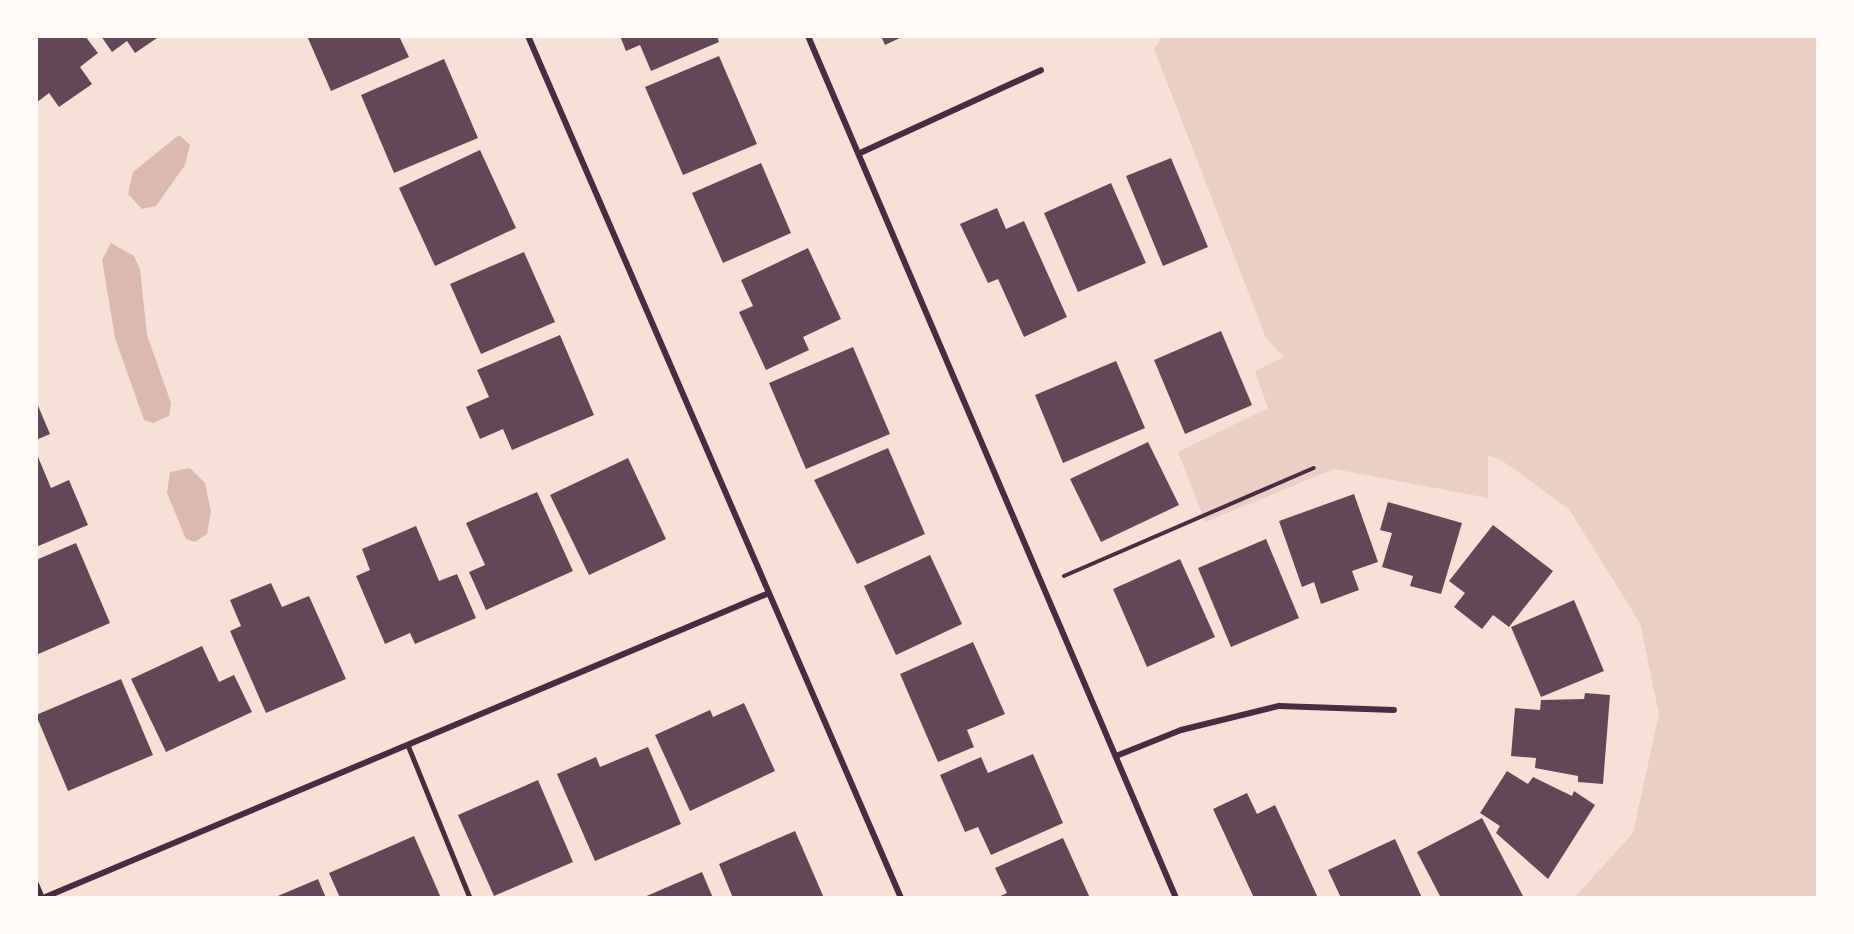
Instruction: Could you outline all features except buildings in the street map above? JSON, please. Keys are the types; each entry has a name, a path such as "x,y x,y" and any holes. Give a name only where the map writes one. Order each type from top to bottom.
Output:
{"street":[{"path":"528,36 901,898"},
{"path":"808,36 860,153 1176,898"},
{"path":"860,153 1041,70"},
{"path":"36,884 42,898 769,593"},
{"path":"1116,756 1181,730 1279,706 1394,710"}],"lane":[{"path":"408,745 470,898"}],"path":[{"path":"1044,585 1314,468"}],"shaded area":[{"path":"1163,36 1818,36 1818,898 1574,898 1633,833 1659,714 1640,623 1569,509 1501,460 1488,455 1488,498 1334,469 1205,522 1178,452 1268,408 1255,371 1284,357 1266,338 1154,49"},
{"path":"179,135 190,145 185,165 156,206 142,209 128,194 133,172"},
{"path":"111,243 134,256 140,269 147,335 171,403 169,416 153,423 144,420 115,338 102,260"},
{"path":"190,468 205,483 211,511 207,534 195,542 186,539 167,493 170,472"}]}
